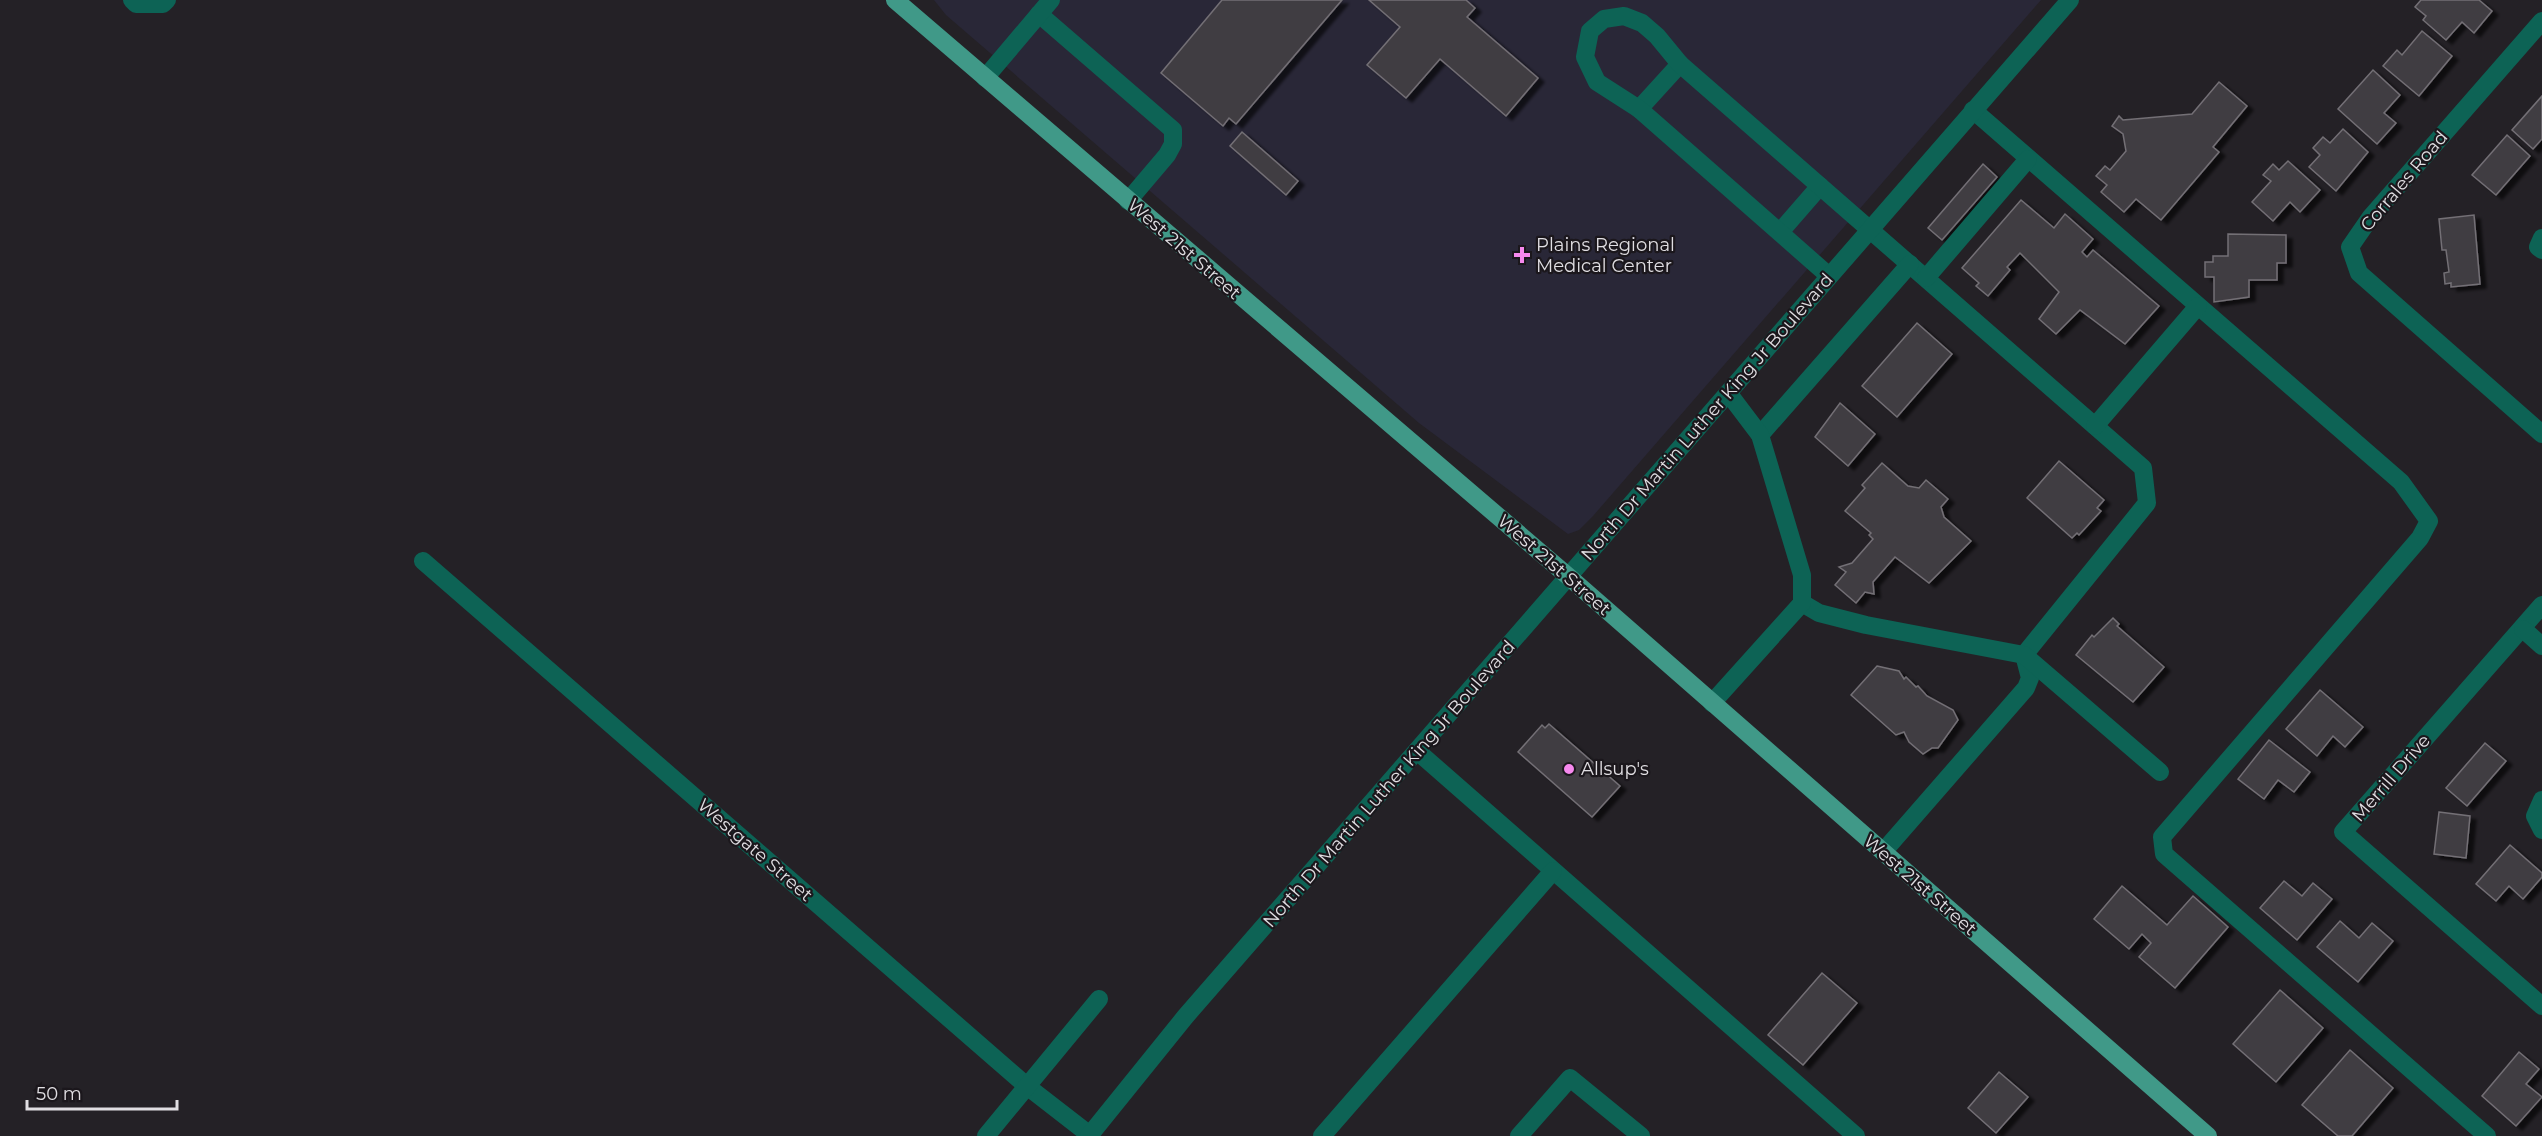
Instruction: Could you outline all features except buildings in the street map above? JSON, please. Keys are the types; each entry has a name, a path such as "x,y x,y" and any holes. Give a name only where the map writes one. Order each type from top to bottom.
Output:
{"main road":[{"name":"West 21st Street","path":"895,0 1569,577 2208,1136"}],"street":[{"path":"132,0 136,4 163,4 167,0"},
{"name":"North Dr Martin Luther King Jr Boulevard","path":"1090,1136 1185,1017 1730,394 1828,275 2070,0"},
{"path":"985,78 1045,7 1173,130 1173,144 1167,155 1128,201"},
{"path":"1828,275 1639,109 1597,82 1585,57 1590,31 1604,19 1624,16 1642,23 1657,36 1680,64 2143,468 2147,503 2024,655"},
{"name":"Corrales Road","path":"2542,21 2370,218 2350,247 2359,273 2542,434"},
{"path":"1639,109 1680,64"},
{"path":"1973,110 2401,482 2429,521 2420,538 2162,837 2164,854 2487,1136"},
{"path":"1926,278 2028,159"},
{"path":"1780,232 1820,186"},
{"path":"2542,238 2538,247 2542,250"},
{"path":"1760,435 1910,264"},
{"path":"2095,426 2198,306"},
{"path":"1712,703 1802,603 1802,575 1760,435 1730,394"},
{"name":"Westgate Street","path":"423,561 1028,1087 1090,1136"},
{"path":"1802,603 1819,613 1857,622 2024,655 2160,772"},
{"name":"Merrill Drive","path":"2542,605 2343,832 2542,1006"},
{"path":"2523,629 2542,646"},
{"path":"1883,852 2026,688 2030,678 2024,655"},
{"path":"1417,751 1856,1136"},
{"path":"2542,800 2535,816 2542,830"},
{"path":"1322,1136 1553,871"},
{"path":"986,1136 1099,999"},
{"path":"1519,1136 1570,1078 1641,1136"}],"shaded area":[{"name":"Plains Regional Medical Center","path":"934,0 2041,0 1593,516 1579,530 1568,534 1419,423 946,15"}],"place":[{"name":"Plains Regional Medical Center","path":"1522,255"},
{"name":"Allsup's","path":"1569,769"}]}
